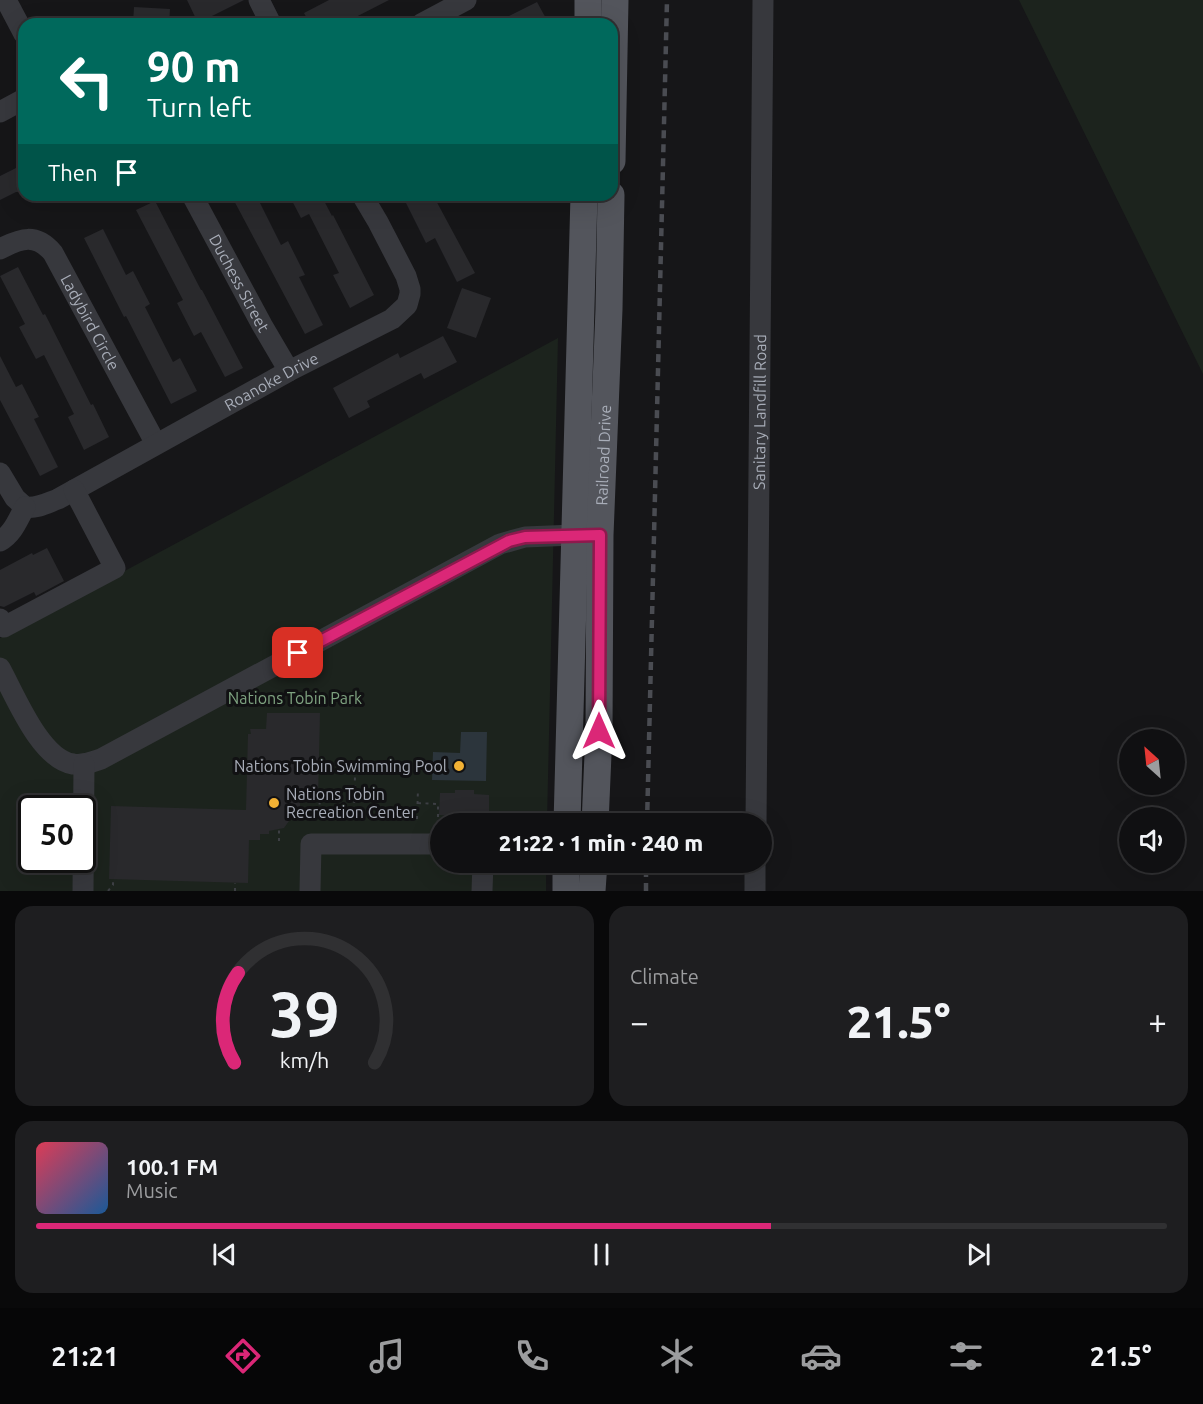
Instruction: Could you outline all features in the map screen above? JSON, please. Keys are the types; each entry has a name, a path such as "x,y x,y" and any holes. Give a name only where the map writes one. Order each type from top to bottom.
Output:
{"main road":[{"path":"588,0 588,18"},
{"path":"615,0 615,18"},
{"name":"Railroad Drive","path":"584,201 587,535 599,731 595,813"},
{"name":"Railroad Drive","path":"568,813 587,535 609,309 611,201"},
{"path":"566,873 566,891"},
{"path":"592,891 593,873"}],"street":[{"path":"6,0 18,23"},
{"path":"259,0 268,18"},
{"path":"432,18 466,0"},
{"name":"Sanitary Landfill Road","path":"756,813 764,0"},
{"path":"0,112 18,102"},
{"name":"Duchess Street","path":"195,201 262,325 290,371"},
{"name":"Roanoke Drive","path":"25,507 38,507 58,499 290,371 392,319 407,305 411,289 366,201"},
{"name":"Ladybird Circle","path":"0,249 24,239 38,240 53,253 156,444"},
{"path":"0,473 15,498 25,507 12,531 0,541"},
{"path":"0,619 4,627 115,568 74,490"},
{"path":"0,668 34,732 45,747 68,763 84,764 101,759 500,544 525,537 587,535"},
{"path":"83,891 84,764"},
{"path":"309,891 311,844 430,844"},
{"path":"482,891 483,873"},
{"path":"755,873 755,891"}],"path":[{"path":"354,818 355,775"},
{"path":"417,819 418,789"},
{"path":"319,795 320,818"},
{"path":"418,803 438,804 438,813"},
{"path":"289,818 299,817"},
{"path":"279,829 279,841"},
{"path":"108,891 113,885 113,880"},
{"path":"235,883 235,891"}],"green space":[{"path":"1019,0 1203,0 1203,374"},
{"name":"Nations Tobin Park","path":"558,338 547,813 430,813 430,873 546,873 546,891 0,891 0,638"}],"shaded area":[{"name":"Nations Tobin Swimming Pool","path":"461,732 487,732 486,781 432,780 433,752 460,753"}],"building":[{"path":"187,0 244,0 208,18 196,18"},
{"path":"329,0 389,0 354,18 307,18 304,13"},
{"path":"537,2 546,18 505,18"},
{"path":"134,7 170,9 169,18 133,18"},
{"path":"18,167 18,192 0,200 0,176"},
{"path":"155,201 243,368 225,377 201,332 194,336 177,303 183,300 136,210"},
{"path":"234,201 259,201 281,245 288,241 305,275 299,277 323,325 305,334"},
{"path":"292,201 324,201 374,295 350,308 333,275 339,273 309,214 301,218"},
{"path":"405,201 436,201 475,273 457,282 435,238 426,243"},
{"path":"103,229 126,275 133,271 150,304 145,307 173,362 180,358 197,391 171,404 84,238"},
{"path":"18,267 109,437 84,450 68,417 74,414 44,355 36,359 19,327 25,324 0,276"},
{"path":"462,288 491,298 476,338 447,328"},
{"path":"443,336 457,362 424,379 421,373 367,401 370,407 349,418 333,388 398,353 400,358"},
{"path":"0,356 16,387 22,384 39,417 34,419 58,467 40,476 0,400"},
{"path":"47,548 64,581 36,596 34,592 4,607 0,606 0,570 32,553 33,555"},
{"name":"Nations Tobin Recreation Center","path":"267,713 320,713 318,800 300,799 300,810 290,810 289,821 284,828 269,831 269,834 260,834 260,840 249,840 248,883 109,879 111,806 246,810 248,734 251,734 250,729 266,729"},
{"path":"455,790 474,790 474,794 489,795 489,813 439,813 440,793 455,793"}],"railway":[{"path":"647,813 667,0"},
{"path":"646,873 646,891"}],"place":[{"name":"Nations Tobin Swimming Pool","path":"459,766"},
{"name":"Nations Tobin Recreation Center","path":"274,803"}],"route":[{"path":"298,653 500,544 525,537 600,535 599,731"}]}
